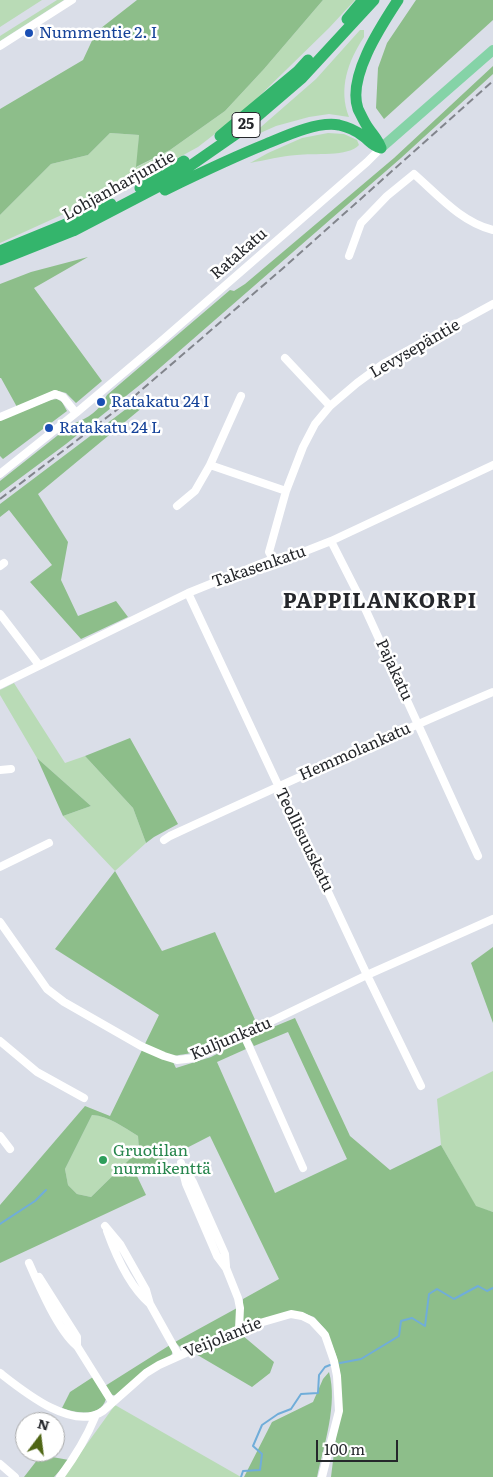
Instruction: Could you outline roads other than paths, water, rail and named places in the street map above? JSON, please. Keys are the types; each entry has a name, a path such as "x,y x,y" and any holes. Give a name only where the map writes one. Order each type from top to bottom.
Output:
{"highway":[{"name":"Lohjanharjuntie","path":"0,251 121,199 198,152 233,126 298,71 363,0"},
{"name":"Lohjanharjuntie","path":"0,260 73,231 167,182 239,132 302,78 374,0"},
{"path":"95,220 113,216 220,163 284,137 321,126 336,125 352,128 364,136 373,146 381,148 379,141 368,129 358,108 356,89 361,68 368,51 398,0"}],"main road":[{"name":"Ratakatu","path":"381,148 493,50"}],"street":[{"path":"0,46 72,0"},
{"name":"Ratakatu","path":"0,474 76,413 228,284 381,148"},
{"path":"349,256 360,223 387,196 414,174 457,213 481,227 493,230"},
{"name":"Levysepäntie","path":"273,559 269,552 286,491 303,447 315,424 330,406 357,382 383,364 493,304"},
{"path":"285,358 330,406"},
{"path":"0,417 55,394 62,397 76,413"},
{"path":"177,506 195,490 210,464 240,396"},
{"path":"210,464 286,491"},
{"name":"Takasenkatu","path":"0,685 188,593 273,559 298,554 331,541 493,465"},
{"name":"Pajakatu","path":"331,541 363,604 478,856"},
{"name":"Teollisuuskatu","path":"188,593 421,1086"},
{"path":"0,614 39,665"},
{"name":"Hemmolankatu","path":"164,840 418,723 493,692"},
{"path":"0,770 12,769"},
{"path":"0,867 49,844"},
{"name":"Kuljunkatu","path":"0,922 47,989 64,1002 141,1046 178,1060 195,1058 367,975 493,919"},
{"path":"244,1035 303,1168"},
{"path":"0,1041 37,1072 84,1098"},
{"path":"0,1136 10,1149"},
{"path":"226,1268 225,1254 193,1182 181,1164 186,1184 217,1256 226,1268 238,1298 240,1308 239,1329"},
{"path":"150,1304 140,1295 114,1250 105,1226 120,1244 146,1290 150,1304 179,1356"},
{"path":"77,1346 77,1337 29,1263 42,1293 69,1340 77,1346 112,1402"},
{"name":"Veijolantie","path":"95,1416 146,1373 159,1365 239,1329 291,1314 302,1316 312,1321 325,1335 336,1368 339,1411 322,1477"},
{"path":"0,1372 29,1395 59,1411 84,1418 95,1416"},
{"path":"60,1477 85,1439 95,1416"},
{"path":"0,1464 15,1477"}],"waterway":[{"path":"0,1224 35,1201 46,1190"},
{"path":"340,1363 361,1359 399,1336 401,1321 412,1318 425,1326 429,1294 437,1289 454,1299 478,1286 487,1291 493,1288"},
{"path":"241,1477 243,1471 260,1470 262,1454 253,1446 262,1425 278,1414 291,1409 301,1394 318,1393 319,1375 325,1367 330,1365"}],"railway":[{"path":"0,499 131,399 281,270 493,81"}],"place":[{"name":"Nummentie 2. I","path":"29,33"},
{"name":"Ratakatu 24 I","path":"101,402"},
{"name":"Ratakatu 24 L","path":"49,428"},
{"name":"Gruotilan nurmikenttä","path":"103,1160"}],"district":[{"name":"PAPPILANKORPI","path":"380,602"}]}
